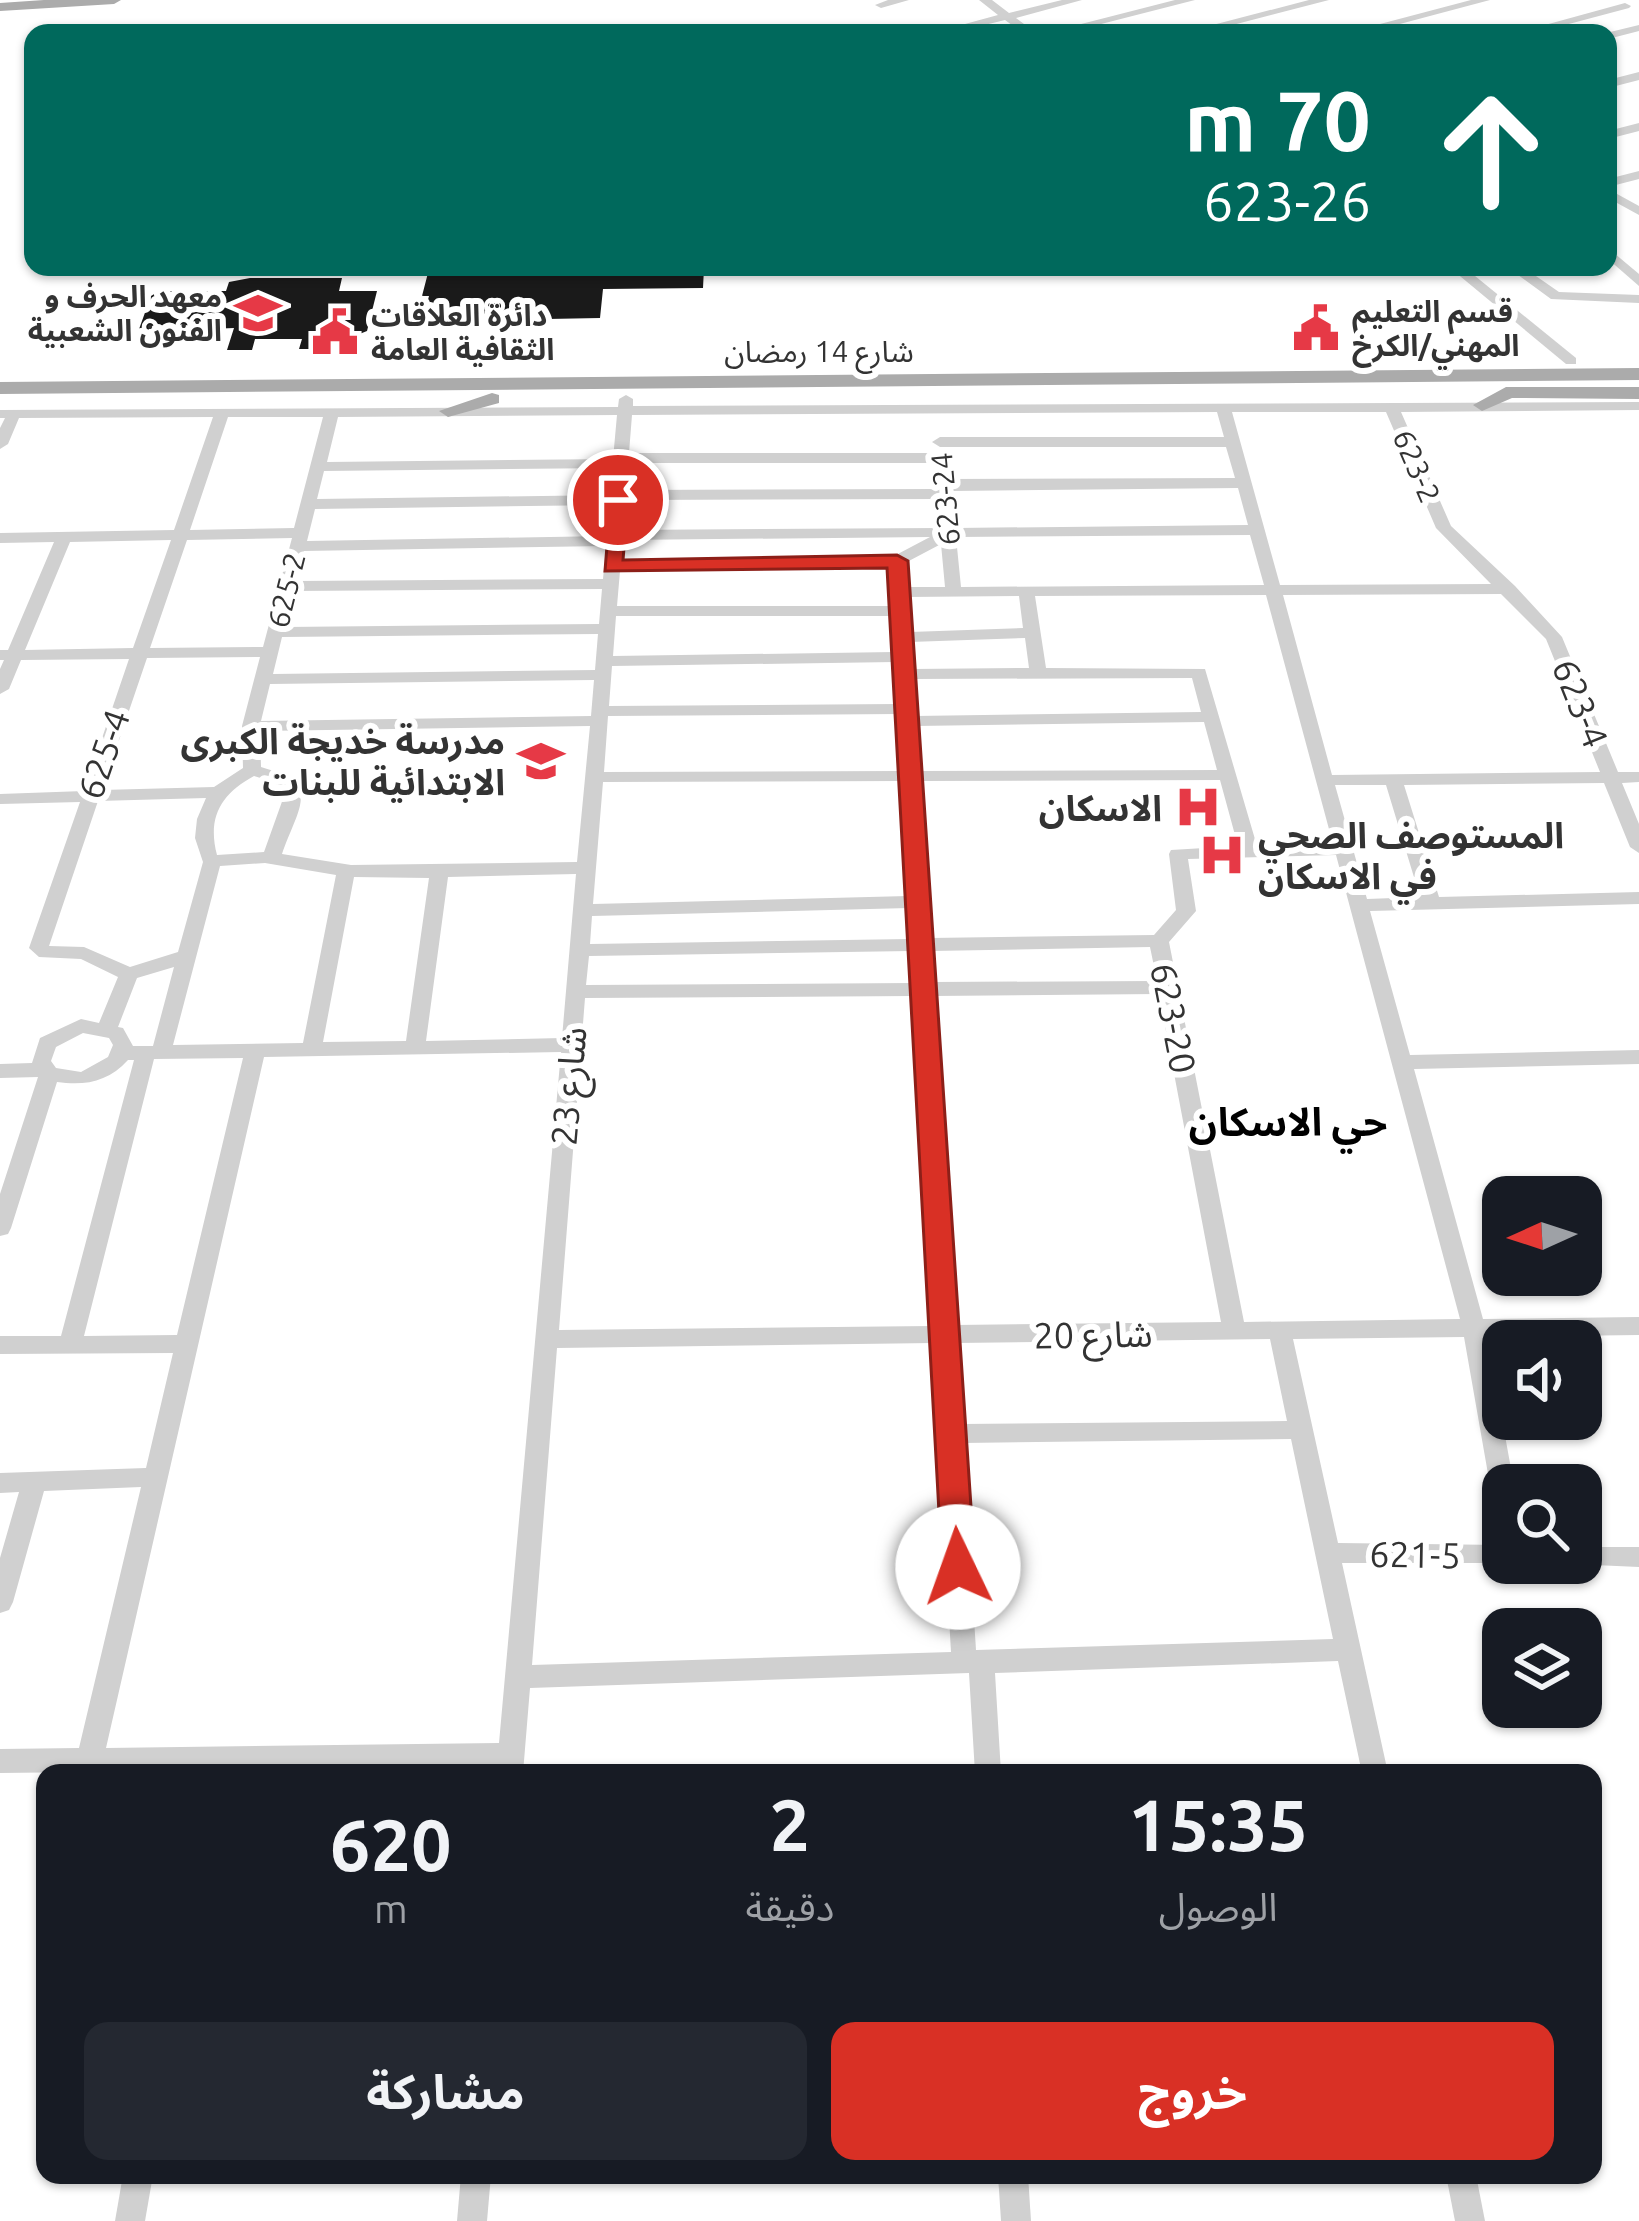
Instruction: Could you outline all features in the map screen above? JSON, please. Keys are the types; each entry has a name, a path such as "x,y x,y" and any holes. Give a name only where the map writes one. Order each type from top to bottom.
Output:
{"main road":[{"path":"0,7 114,0"},
{"name":"شارع 14 رمضان","path":"0,388 633,389 1639,374"},
{"name":"شارع 14 رمضان","path":"5,411 492,399 633,389 792,403 1639,393"},
{"path":"1482,405 1505,393"},
{"path":"448,411 492,399"}],"street":[{"path":"881,5 903,0"},
{"path":"985,0 1017,24"},
{"path":"974,24 1076,0"},
{"path":"1089,24 1189,0"},
{"path":"1225,24 1323,0"},
{"path":"1388,24 1484,0"},
{"path":"1609,0 1632,9"},
{"path":"1563,24 1632,9"},
{"path":"1617,261 1639,282"},
{"path":"1467,276 1570,361"},
{"path":"1527,276 1556,296 1639,299"},
{"path":"0,444 5,411 448,411 633,389"},
{"name":"شارع 23","path":"511,1764 621,460 633,389"},
{"path":"792,403 937,408 1639,406"},
{"name":"623-2","path":"1391,405 1444,528"},
{"path":"1223,406 1474,1328 1498,1464"},
{"name":"623-24","path":"937,408 953,590"},
{"name":"625-2","path":"252,770 251,726 332,412"},
{"name":"625-4","path":"129,974 84,953 46,953 39,948 222,413"},
{"path":"318,467 1233,442"},
{"path":"308,504 1244,483"},
{"name":"623-4","path":"1444,528 1554,637 1639,847"},
{"path":"0,538 615,538 1257,530"},
{"path":"287,586 897,561 948,534"},
{"path":"0,689 7,654 64,537"},
{"path":"897,561 951,1434 987,1764"},
{"path":"275,632 608,620 900,602 953,590 1509,589"},
{"path":"1026,590 1038,673"},
{"path":"263,679 903,656 1032,633"},
{"path":"7,654 270,652"},
{"path":"903,656 1038,673 1191,670 1204,679 1249,851 1344,849"},
{"path":"251,726 600,716 1213,717"},
{"path":"0,799 218,792 252,770 280,778 291,787 293,796 272,855"},
{"path":"594,777 1228,775"},
{"path":"1324,780 1639,777"},
{"path":"1393,779 1432,904"},
{"path":"212,862 204,853 203,838 218,792"},
{"name":"623-20","path":"1234,1332 1159,941 1186,911 1178,854 1249,851"},
{"path":"212,862 236,855 272,855 346,871 586,868"},
{"path":"70,1345 143,1052 188,956 212,862"},
{"path":"415,1048 440,869"},
{"path":"312,1049 346,871"},
{"path":"1359,905 1639,898"},
{"path":"583,910 918,902"},
{"path":"580,950 1159,941"},
{"path":"107,1028 129,974 188,956"},
{"path":"576,992 1169,987"},
{"path":"0,1228 47,1072 41,1052 56,1035 81,1026 107,1028 143,1052"},
{"path":"0,1071 84,1079 143,1052 572,1045"},
{"path":"90,1760 255,1050"},
{"path":"1401,1062 1639,1057"},
{"name":"شارع 20","path":"547,1340 1639,1326"},
{"path":"1280,1331 1374,1764"},
{"path":"0,1345 187,1344"},
{"path":"951,1434 1299,1430"},
{"path":"0,1483 155,1477"},
{"path":"0,1602 34,1482"},
{"name":"621-5","path":"1327,1553 1482,1556"},
{"path":"1602,1556 1639,1557"},
{"path":"518,1676 1348,1650"},
{"path":"0,1761 511,1764"},
{"path":"130,2221 136,2184"},
{"path":"472,2221 475,2184"},
{"path":"1014,2184 1016,2221"},
{"path":"1463,2184 1470,2221"}],"building":[{"path":"427,276 704,276 703,288 603,289 600,318 446,321 447,315 424,315 429,296 422,296"},
{"name":"معهد الحرف و الفنون الشعبية","path":"342,278 339,291 377,291 367,331 347,339 344,349 299,349 302,339 255,339 252,350 227,350 234,328 138,332 151,296 159,291 226,291 229,282"}],"place":[{"name":"معهد الحرف و الفنون الشعبية","path":"258,313"},
{"name":"قسم التعليم المهني/الكرخ","path":"1316,328"},
{"name":"دائرة العلاقات الثقافية العامة","path":"335,332"},
{"name":"مدرسة خديجة الكبرى الابتدائية للبنات","path":"541,761"},
{"name":"الاسكان","path":"1198,807"},
{"name":"المستوصف الصحي في الاسكان","path":"1222,855"}],"district":[{"name":"حي الاسكان","path":"1288,1121"}],"route":[{"path":"618,500 612,566 897,561 958,1567"}]}
